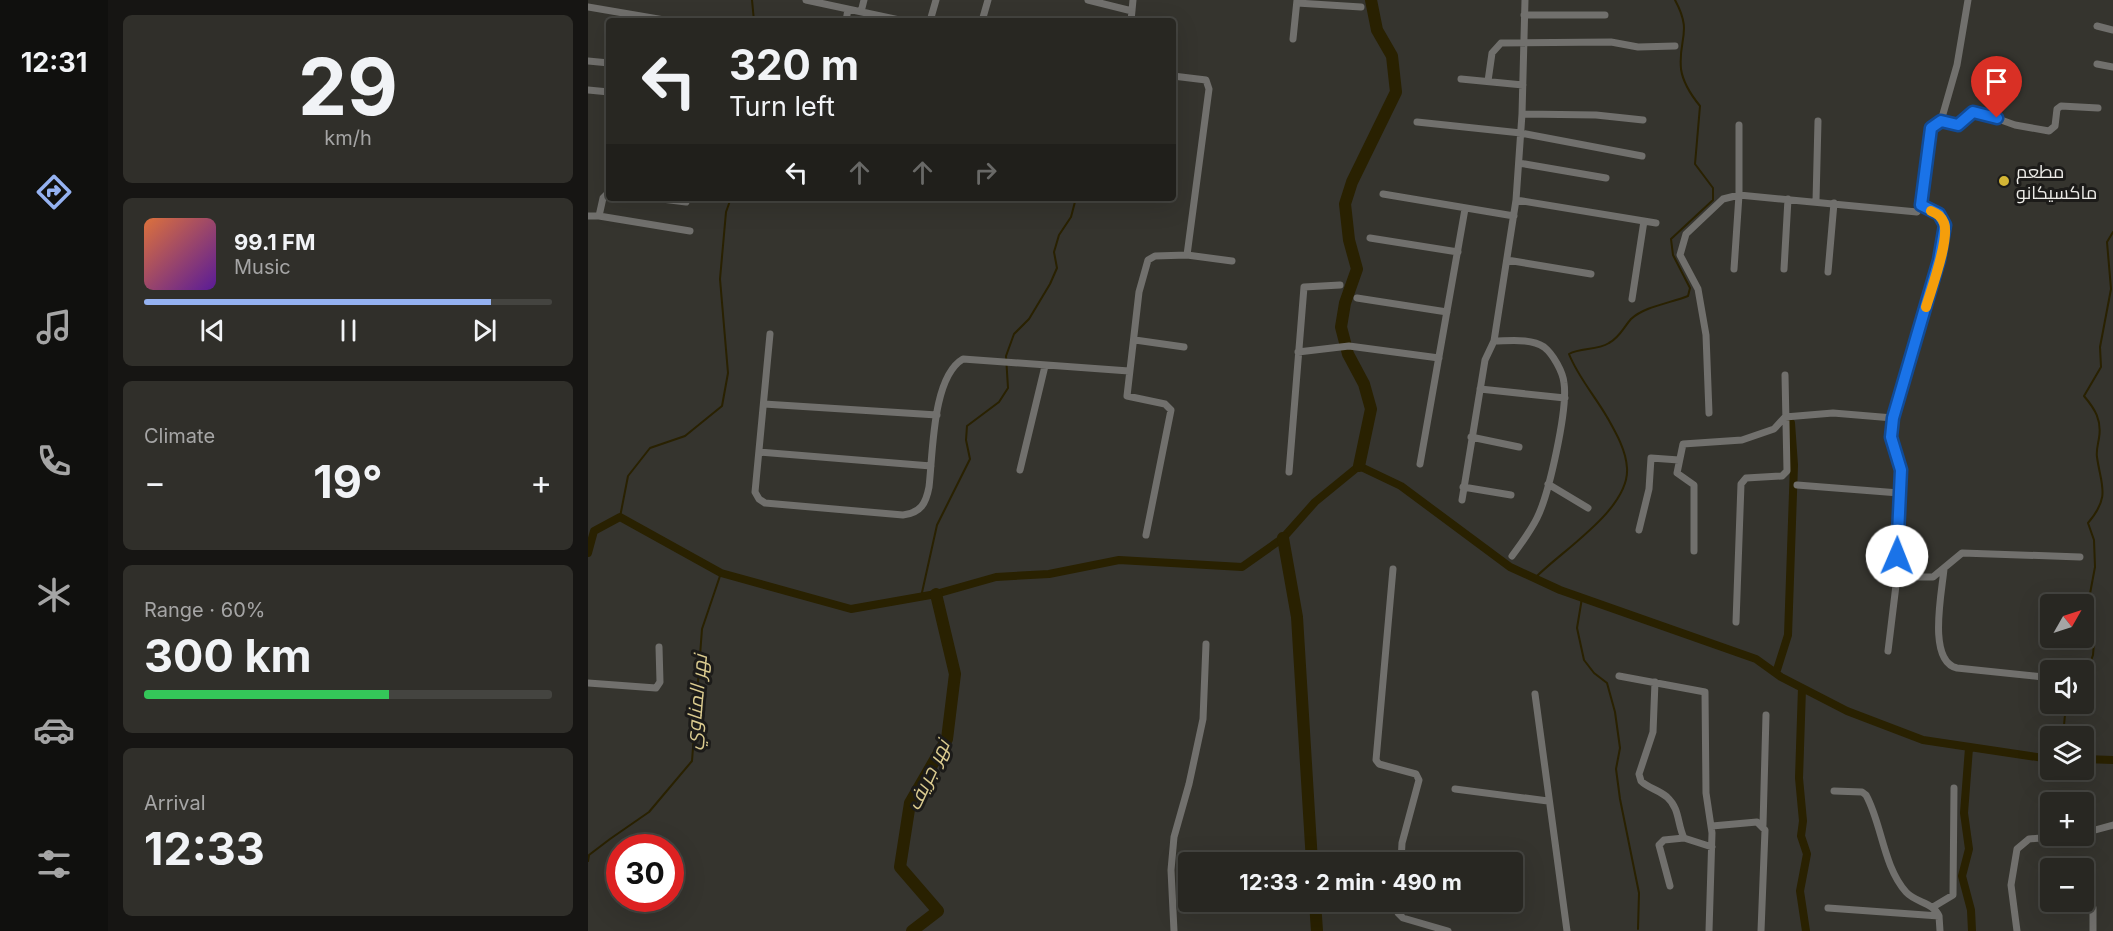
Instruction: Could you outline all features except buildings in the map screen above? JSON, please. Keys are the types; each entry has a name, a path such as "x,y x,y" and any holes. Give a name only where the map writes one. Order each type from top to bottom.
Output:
{"street":[{"path":"806,0 890,18"},
{"path":"861,12 864,0"},
{"path":"931,18 936,0"},
{"path":"983,18 988,0"},
{"path":"1089,0 1132,11"},
{"path":"1131,18 1133,0"},
{"path":"1462,500 1485,360 1494,341 1514,216 1522,114 1525,0"},
{"path":"1709,413 1706,335 1698,290 1680,255 1686,234 1723,199 1739,195 1917,212 1921,205 1931,128 1941,121 1957,65 1968,0"},
{"path":"1293,39 1297,1 1361,6"},
{"path":"588,7 646,18"},
{"path":"846,18 848,9"},
{"path":"1524,15 1605,15"},
{"path":"2097,26 2113,30"},
{"path":"1488,81 1492,53 1501,43 1611,42 1638,47 1675,46"},
{"path":"588,61 606,63"},
{"path":"2097,64 2113,68"},
{"path":"1176,76 1206,80 1209,89 1187,255"},
{"path":"1461,79 1523,85"},
{"path":"588,90 606,92"},
{"path":"1941,121 1958,125 1973,112 1979,112 2015,125 2049,131 2055,126 2057,109 2061,106 2098,108"},
{"path":"1522,114 1596,115 1643,120"},
{"path":"1816,201 1818,121"},
{"path":"1417,122 1521,133 1642,156"},
{"path":"1734,269 1739,195 1739,125"},
{"path":"1519,163 1606,178"},
{"path":"1383,194 1514,216"},
{"path":"599,216 603,198 606,195"},
{"path":"1784,269 1788,199"},
{"path":"1516,200 1656,223"},
{"path":"678,201 686,202"},
{"path":"1828,272 1834,203"},
{"path":"1888,651 1897,577 1901,470 1891,437 1893,418 1944,243 1945,225 1939,214 1921,205"},
{"path":"1420,464 1465,209"},
{"path":"588,216 690,231"},
{"path":"1632,299 1644,221"},
{"path":"1370,238 1458,252"},
{"path":"1146,536 1171,410 1165,404 1127,396 1129,371 1136,340 1139,291 1148,260 1155,256 1187,255 1232,261"},
{"path":"1507,260 1591,274"},
{"path":"1289,472 1304,287 1340,285"},
{"path":"1357,298 1447,312"},
{"path":"770,334 755,492 765,503 891,514 910,514 920,510 927,500 937,415 949,374 956,363 968,358 994,362 1129,371"},
{"path":"1136,340 1184,347"},
{"path":"1494,341 1523,341 1544,347 1557,364 1564,381 1564,399 1548,484 1538,516 1512,556"},
{"path":"1298,352 1349,346 1439,358"},
{"path":"1020,470 1045,366"},
{"path":"1736,622 1741,484 1746,478 1785,474 1787,468 1785,375"},
{"path":"1480,389 1564,399"},
{"path":"764,404 937,415"},
{"path":"1694,551 1694,485 1691,481 1678,475 1683,444 1742,440 1774,429 1785,417 1833,413 1893,418"},
{"path":"1471,437 1520,447"},
{"path":"759,452 932,466"},
{"path":"1639,530 1649,489 1651,458 1679,460"},
{"path":"1548,484 1588,508"},
{"path":"1797,485 1899,492"},
{"path":"1463,487 1511,495"},
{"path":"1897,577 1933,577 1962,553 2080,557"},
{"path":"1393,569 1376,760 1379,764 1416,774 1419,780 1402,852"},
{"path":"1944,569 1938,638 1941,653 1947,664 1957,668 2040,677"},
{"path":"1174,931 1171,870 1174,837 1189,784 1203,719 1206,644"},
{"path":"588,683 656,688 660,682 659,647"},
{"path":"1619,676 1705,693 1706,793 1712,826 1709,931"},
{"path":"1655,682 1653,732 1639,774 1645,785 1666,796 1673,804 1684,838"},
{"path":"1535,694 1567,931"},
{"path":"1762,825 1766,715"},
{"path":"1933,907 1953,895 1954,788"},
{"path":"1455,789 1548,801"},
{"path":"1834,791 1862,792 1866,795 1894,870 1905,891 1933,907 1939,916 1940,931"},
{"path":"1712,826 1757,822 1765,830 1761,931"},
{"path":"2094,830 2113,825"},
{"path":"1670,886 1659,845 1664,840 1684,838 1712,847"},
{"path":"2017,931 2011,885 2017,849 2029,839 2040,838"},
{"path":"1828,908 1939,916"},
{"path":"1398,912 1404,918 1448,931"},
{"path":"2093,912 2093,931"}],"waterway":[{"path":"752,0 754,18"},
{"path":"1359,466 1371,409 1364,384 1348,354 1341,327 1345,303 1357,269 1349,240 1345,204 1352,182 1396,92 1392,56 1377,30 1371,0"},
{"path":"1535,578 1606,514 1618,499 1625,483 1627,468 1620,442 1569,354 1609,343 1637,315 1688,296 1690,288 1673,255 1671,239 1713,200 1713,188 1695,164 1700,106 1688,89 1682,74 1684,28 1675,0"},
{"path":"620,517 628,476 650,448 685,436 722,406 728,373 720,279 726,212 730,201"},
{"path":"921,597 937,525 970,459 966,440 967,426 999,402 1008,388 1006,356 1014,334 1029,319 1050,284 1057,268 1054,252 1059,235 1071,217 1075,201"},
{"path":"2091,660 2095,629 2089,599 2095,567 2094,540 2088,523 2100,505 2103,491 2097,455 2100,432 2098,420 2084,396 2101,367 2100,347 2111,289 2107,242 2113,232"},
{"path":"1776,673 1788,635 1794,465 1791,423"},
{"path":"588,553 594,531 620,517 721,573 851,609 936,594 996,577 1049,574 1119,560 1242,567 1283,538 1315,502 1359,466 1401,486 1510,567 1560,590 1756,659 1781,677 1847,711 1923,740 2040,758"},
{"path":"1283,538 1297,617 1311,852"},
{"name":"نهر المناوي","path":"588,861 589,855 649,812 692,761 702,629 721,573"},
{"name":"نهر جريف","path":"912,931 938,911 900,867 910,803 947,739 955,674 936,594"},
{"path":"1582,598 1577,628 1584,660 1594,673 1607,683 1615,712 1620,748 1616,769 1639,893 1638,929"},
{"path":"1802,688 1799,778 1803,821 1801,836 1807,854 1800,891 1806,931"},
{"path":"2064,726 2065,714"},
{"path":"1969,748 1964,813 1969,849 1962,876 1971,910 1972,931"},
{"path":"2094,759 2113,760"},
{"path":"1316,912 1317,931"}],"slow traffic":[{"path":"1926,307 1944,243 1945,225 1939,214 1931,211"}],"place":[{"name":"مطعم ماكسيكانو","path":"2004,181"}],"route":[{"path":"1897,556 1901,470 1899,457 1891,437 1893,418 1944,243 1945,225 1939,214 1921,205 1931,128 1941,121 1958,125 1973,112 1997,118"}]}
